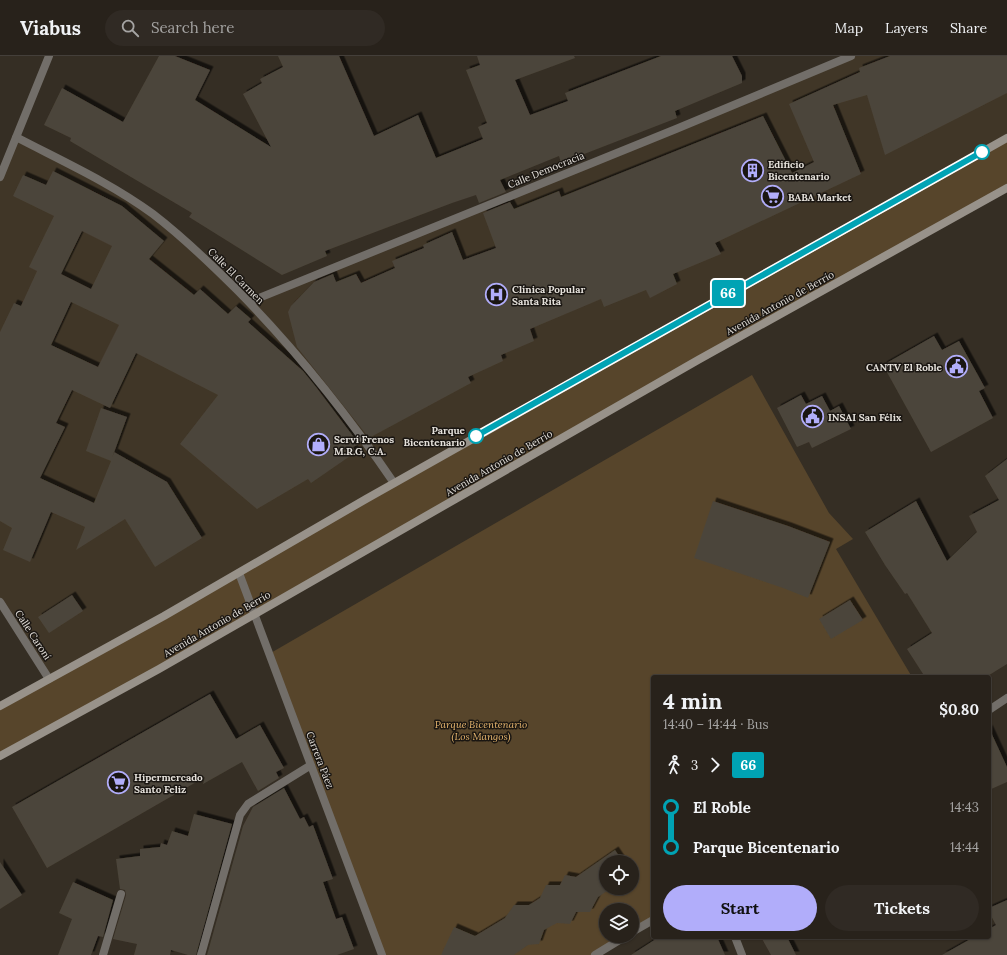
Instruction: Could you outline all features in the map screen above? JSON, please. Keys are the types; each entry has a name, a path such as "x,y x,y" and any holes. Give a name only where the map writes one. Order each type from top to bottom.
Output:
{"street":[{"path":"0,177 49,56"},
{"name":"Calle Democracia","path":"249,302 676,130 848,56"},
{"name":"Calle El Carmen","path":"16,137 116,191 152,214 214,267 290,346 349,418 394,483"},
{"path":"0,706 164,616 394,483 1007,138"},
{"name":"Avenida Antonio de Berrío","path":"0,756 254,614 692,364 1007,188"},
{"name":"Carrera Páez","path":"238,573 382,955"},
{"name":"Calle Caroní","path":"0,602 50,679"},
{"path":"991,709 1007,698"},
{"path":"201,955 240,815 248,804 311,765"},
{"path":"103,955 121,894"},
{"path":"639,928 651,921"},
{"path":"736,939 742,955"},
{"path":"595,955 615,943"}],"shaded area":[{"path":"851,56 1007,56 1007,138 49,679 0,602 0,177 16,137 152,214 249,302"}],"green space":[{"path":"1007,138 1007,188 0,756 0,706"},
{"name":"Parque Bicentenario (Los Mangos)","path":"752,375 829,513 853,539 836,549 911,675 651,675 651,921 639,928 639,903 599,903 599,943 615,943 595,955 382,955 269,654"}],"building":[{"path":"159,56 175,56 210,70 195,100 271,147 243,94 262,83 260,79 283,67 278,56 339,56 374,136 418,115 436,158 483,139 478,127 487,123 466,70 480,65 477,56 574,56 575,58 515,80 530,115 568,101 565,93 661,56 732,56 742,76 742,83 675,111 677,118 561,163 559,156 500,180 506,192 479,203 476,195 452,203 325,251 327,256 282,275 189,217 192,213 70,141 71,138 44,125 62,88 123,122"},
{"path":"890,56 1007,56 1007,93 885,155 867,95 833,105 861,174 715,243 721,254 673,274 677,284 650,298 646,290 604,307 601,299 530,329 534,341 501,355 503,361 468,377 471,383 369,438 297,347 288,312 291,306 314,282 333,274 336,282 356,274 361,283 395,268 392,261 424,248 423,245 452,232 463,260 496,248 483,213 510,202 514,209 559,191 561,197 763,116 792,173 814,162 789,104 860,72 859,68"},
{"path":"53,171 122,206 164,241 149,259 194,295 200,289 228,314 236,306 251,319 248,322 303,371 316,387 359,444 353,447 356,452 311,483 308,479 257,509 180,444 218,395 136,353 110,408 72,390 56,423 65,427 40,478 94,503 111,461 86,451 101,408 127,417 114,452 167,482 202,538 155,567 125,519 76,550 85,527 51,512 30,562 3,550 12,528 0,521 0,332 14,303 21,306 37,271 29,267 54,216 13,196 23,175 46,185","holes":["82,231 112,246 91,289 61,274","71,302 119,325 98,367 51,345"]},
{"path":"934,336 942,350 959,341 985,388 979,391 993,418 931,452 883,365"},
{"name":"INSAI San Félix","path":"801,395 806,404 822,396 830,411 839,406 851,429 812,448 809,442 797,447 777,408"},
{"path":"1007,459 1007,664 989,675 924,675 907,649 932,633 907,593 905,594 885,565 865,532 916,501 947,561 977,532 969,516 999,500 985,476"},
{"path":"713,501 788,526 830,542 808,598 694,558"},
{"path":"72,595 83,611 49,633 38,617"},
{"path":"850,600 863,620 831,639 819,619"},
{"name":"Hipermercado Santo Feliz","path":"210,694 236,739 260,725 284,768 276,772 279,778 258,791 242,762 203,784 205,777 47,868 12,807"},
{"path":"991,732 1007,767 1007,782 991,789"},
{"path":"284,788 300,819 304,817 309,827 313,825 333,879 323,882 336,919 342,917 354,949 337,955 207,955 243,826 253,807"},
{"path":"194,814 232,824 196,955 188,955 171,950 170,955 134,955 137,944 113,939 126,895 125,890 120,889 116,859 140,856 140,849 160,847 161,843 167,845 172,831 188,836"},
{"path":"615,850 618,855 608,855"},
{"path":"599,861 599,895 601,895 598,897 590,912 576,912 570,924 557,923 544,930 539,944 528,945 514,955 441,955 454,927 475,936 505,918 514,905 529,905 540,898 546,885 560,885 565,875 576,877"},
{"path":"0,862 22,895 0,909"},
{"path":"73,882 113,900 103,937 98,936 91,955 58,955 72,919 59,913"},
{"path":"1007,900 1007,955 942,955 970,939 991,939 991,928 996,925 991,916 991,907"},
{"path":"656,939 718,939 725,955 631,955"},
{"path":"762,939 788,939 796,955 771,955"}],"bus line":[{"name":"66","path":"476,436 982,152"}],"place":[{"name":"Edificio Bicentenario","path":"752,170"},
{"name":"BABA Market","path":"773,197"},
{"name":"Clínica Popular Santa Rita","path":"496,295"},
{"name":"CANTV El Roble","path":"957,367"},
{"name":"INSAI San Félix","path":"813,417"},
{"name":"Parque Bicentenario","path":"476,436"},
{"name":"Serví Frenos M.R.G, C.A.","path":"319,445"},
{"name":"Hipermercado Santo Feliz","path":"119,783"}]}
